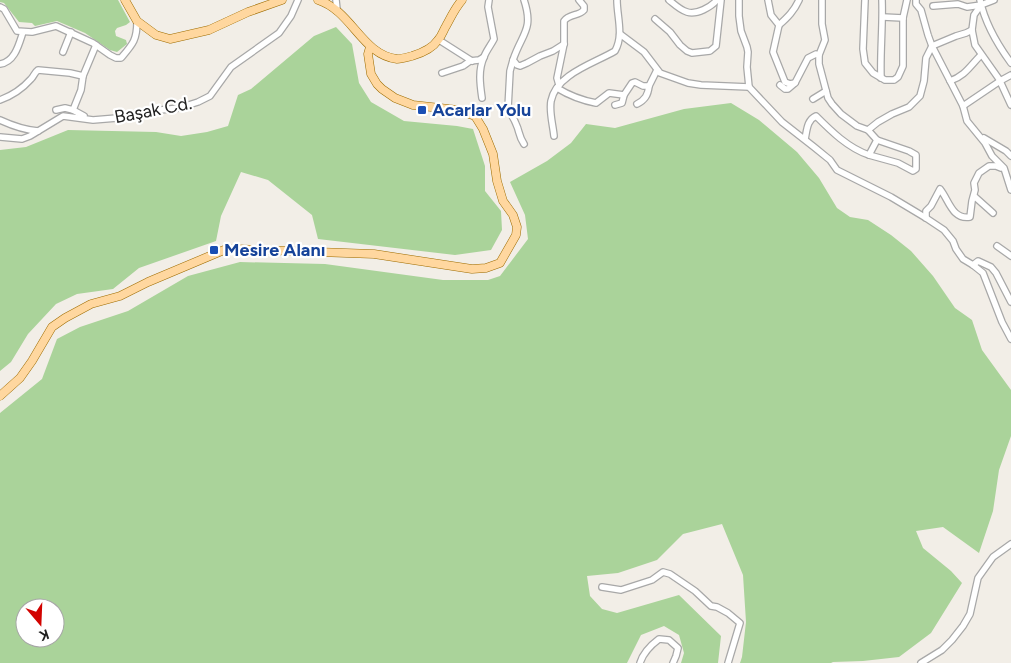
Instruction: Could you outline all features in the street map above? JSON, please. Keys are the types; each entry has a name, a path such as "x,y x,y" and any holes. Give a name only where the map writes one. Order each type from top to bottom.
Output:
{"main road":[{"path":"125,0 137,21 156,35 170,39 209,30 248,12 282,0"},
{"path":"318,0 336,9 370,47 380,54 398,59 427,50 439,40 462,0"},
{"path":"0,396 20,378 52,327 65,318 91,304 120,296 224,250 374,254 472,269 486,268 500,262 516,235 517,227 513,215 503,201 497,181 493,154 483,129 474,116 458,110 413,105 395,98 382,89 371,74 368,54 370,47"}],"street":[{"name":"Başak Cd.","path":"0,137 22,138 30,136 63,116 93,120 129,117 151,111 179,108 198,102 210,96 231,67 279,34 291,16 298,0"},
{"path":"336,0 336,9"},
{"path":"482,98 480,69 494,39 488,7 489,0"},
{"path":"524,0 528,12 527,29 516,50 510,71 508,108 524,144"},
{"path":"579,0 584,6 584,10 581,13 566,18 564,21 564,44 557,78 558,86 572,97 596,103 609,93 624,96"},
{"path":"554,136 551,102 558,86 574,72 615,51 618,45 620,34 617,0"},
{"path":"669,0 684,11 691,12 707,8 719,0"},
{"path":"655,19 687,51 692,53 710,51 716,46 719,0"},
{"path":"739,0 741,32 748,52 749,87 787,127 830,160 837,170 872,187 944,230 963,259 983,273 1002,322 1011,339"},
{"path":"768,0 771,15 779,25"},
{"path":"795,83 785,82 772,52 779,25 790,16 798,0"},
{"path":"805,139 809,121 812,117 816,116 838,136 863,153 898,163 913,171 916,169 916,155 878,140 868,130 857,126 841,114 828,98 819,64 819,55 825,40 822,24 822,0"},
{"path":"865,0 865,63 872,73 885,80 894,80 898,77 903,66 903,18 907,0"},
{"path":"881,78 882,0"},
{"path":"916,0 932,46 963,106 967,121 985,142 992,156 1004,168 1011,190"},
{"path":"933,6 958,4 967,7 994,0"},
{"path":"981,2 974,16 972,30 975,45 1000,81 1011,105"},
{"path":"981,2 992,32 1011,63"},
{"path":"0,7 4,9 17,30 32,32 56,26 96,45 110,56 116,58 121,58 133,44 137,21"},
{"path":"883,17 903,18"},
{"path":"868,130 892,114 909,107 920,96 924,81 926,58 932,46 972,30"},
{"path":"0,64 12,58 23,32"},
{"path":"63,52 71,32"},
{"path":"620,34 644,52 660,73 688,83 749,87"},
{"path":"439,40 472,61"},
{"path":"513,60 520,66 564,44"},
{"path":"73,110 81,90 83,76 96,45"},
{"path":"780,85 785,90 788,89 795,83 808,58 816,54 819,55"},
{"path":"950,81 960,78 981,55"},
{"path":"442,73 484,57"},
{"path":"0,100 20,89 32,78 34,72 38,70 83,76"},
{"path":"637,104 646,97 657,70"},
{"path":"963,106 1011,75"},
{"path":"615,105 622,103 632,83 634,82 646,87 649,86"},
{"path":"813,99 826,91"},
{"path":"56,110 65,108 73,110 93,120"},
{"path":"0,120 16,127 40,130"},
{"path":"977,134 1011,156"},
{"path":"869,155 878,140"},
{"path":"926,218 926,211 931,206 940,189 950,207 957,214 967,218 970,217 974,196 974,183 979,172 989,166 1004,168"},
{"path":"974,196 993,213"},
{"path":"997,246 1011,256"},
{"path":"973,265 978,261 991,267 1011,302"},
{"path":"1002,322 1011,329"},
{"path":"921,663 942,650 952,640 970,614 978,578 994,557 1011,544"},
{"path":"602,587 621,590 652,580 663,572 670,574 711,606 728,613 740,623 728,663"},
{"path":"640,663 641,658 650,646 659,638 669,640 678,648 673,663"}],"green space":[{"path":"0,0 118,0 130,22 117,28 115,31 116,36 126,40 127,44 117,52 110,50 85,33 57,21 35,26 32,23 19,22"},
{"path":"336,27 352,44 359,83 371,102 404,121 473,129 485,166 485,191 501,211 502,230 491,250 455,255 318,239 312,215 268,180 241,172 221,216 216,241 139,268 113,289 77,294 56,304 28,334 11,362 0,371 0,150 26,147 68,130 156,132 181,136 228,126 238,95 251,89 314,36"},
{"path":"731,103 759,120 797,152 819,178 837,208 850,217 868,220 911,251 933,276 955,308 972,320 982,350 1011,390 1011,436 999,470 993,511 979,553 943,527 916,531 923,548 951,571 962,583 931,633 899,657 831,663 740,663 746,622 743,575 722,524 683,534 657,560 618,573 587,576 590,596 602,609 617,613 679,595 721,636 718,663 681,663 684,653 679,635 664,626 641,635 627,663 0,663 0,413 42,379 57,339 80,327 128,311 188,276 240,262 325,264 443,280 488,280 500,276 528,239 525,215 510,182 547,161 571,143 586,124 615,128 684,109"}],"place":[{"name":"Acarlar Yolu","path":"422,110"},
{"name":"Mesire Alanı","path":"214,250"}]}
